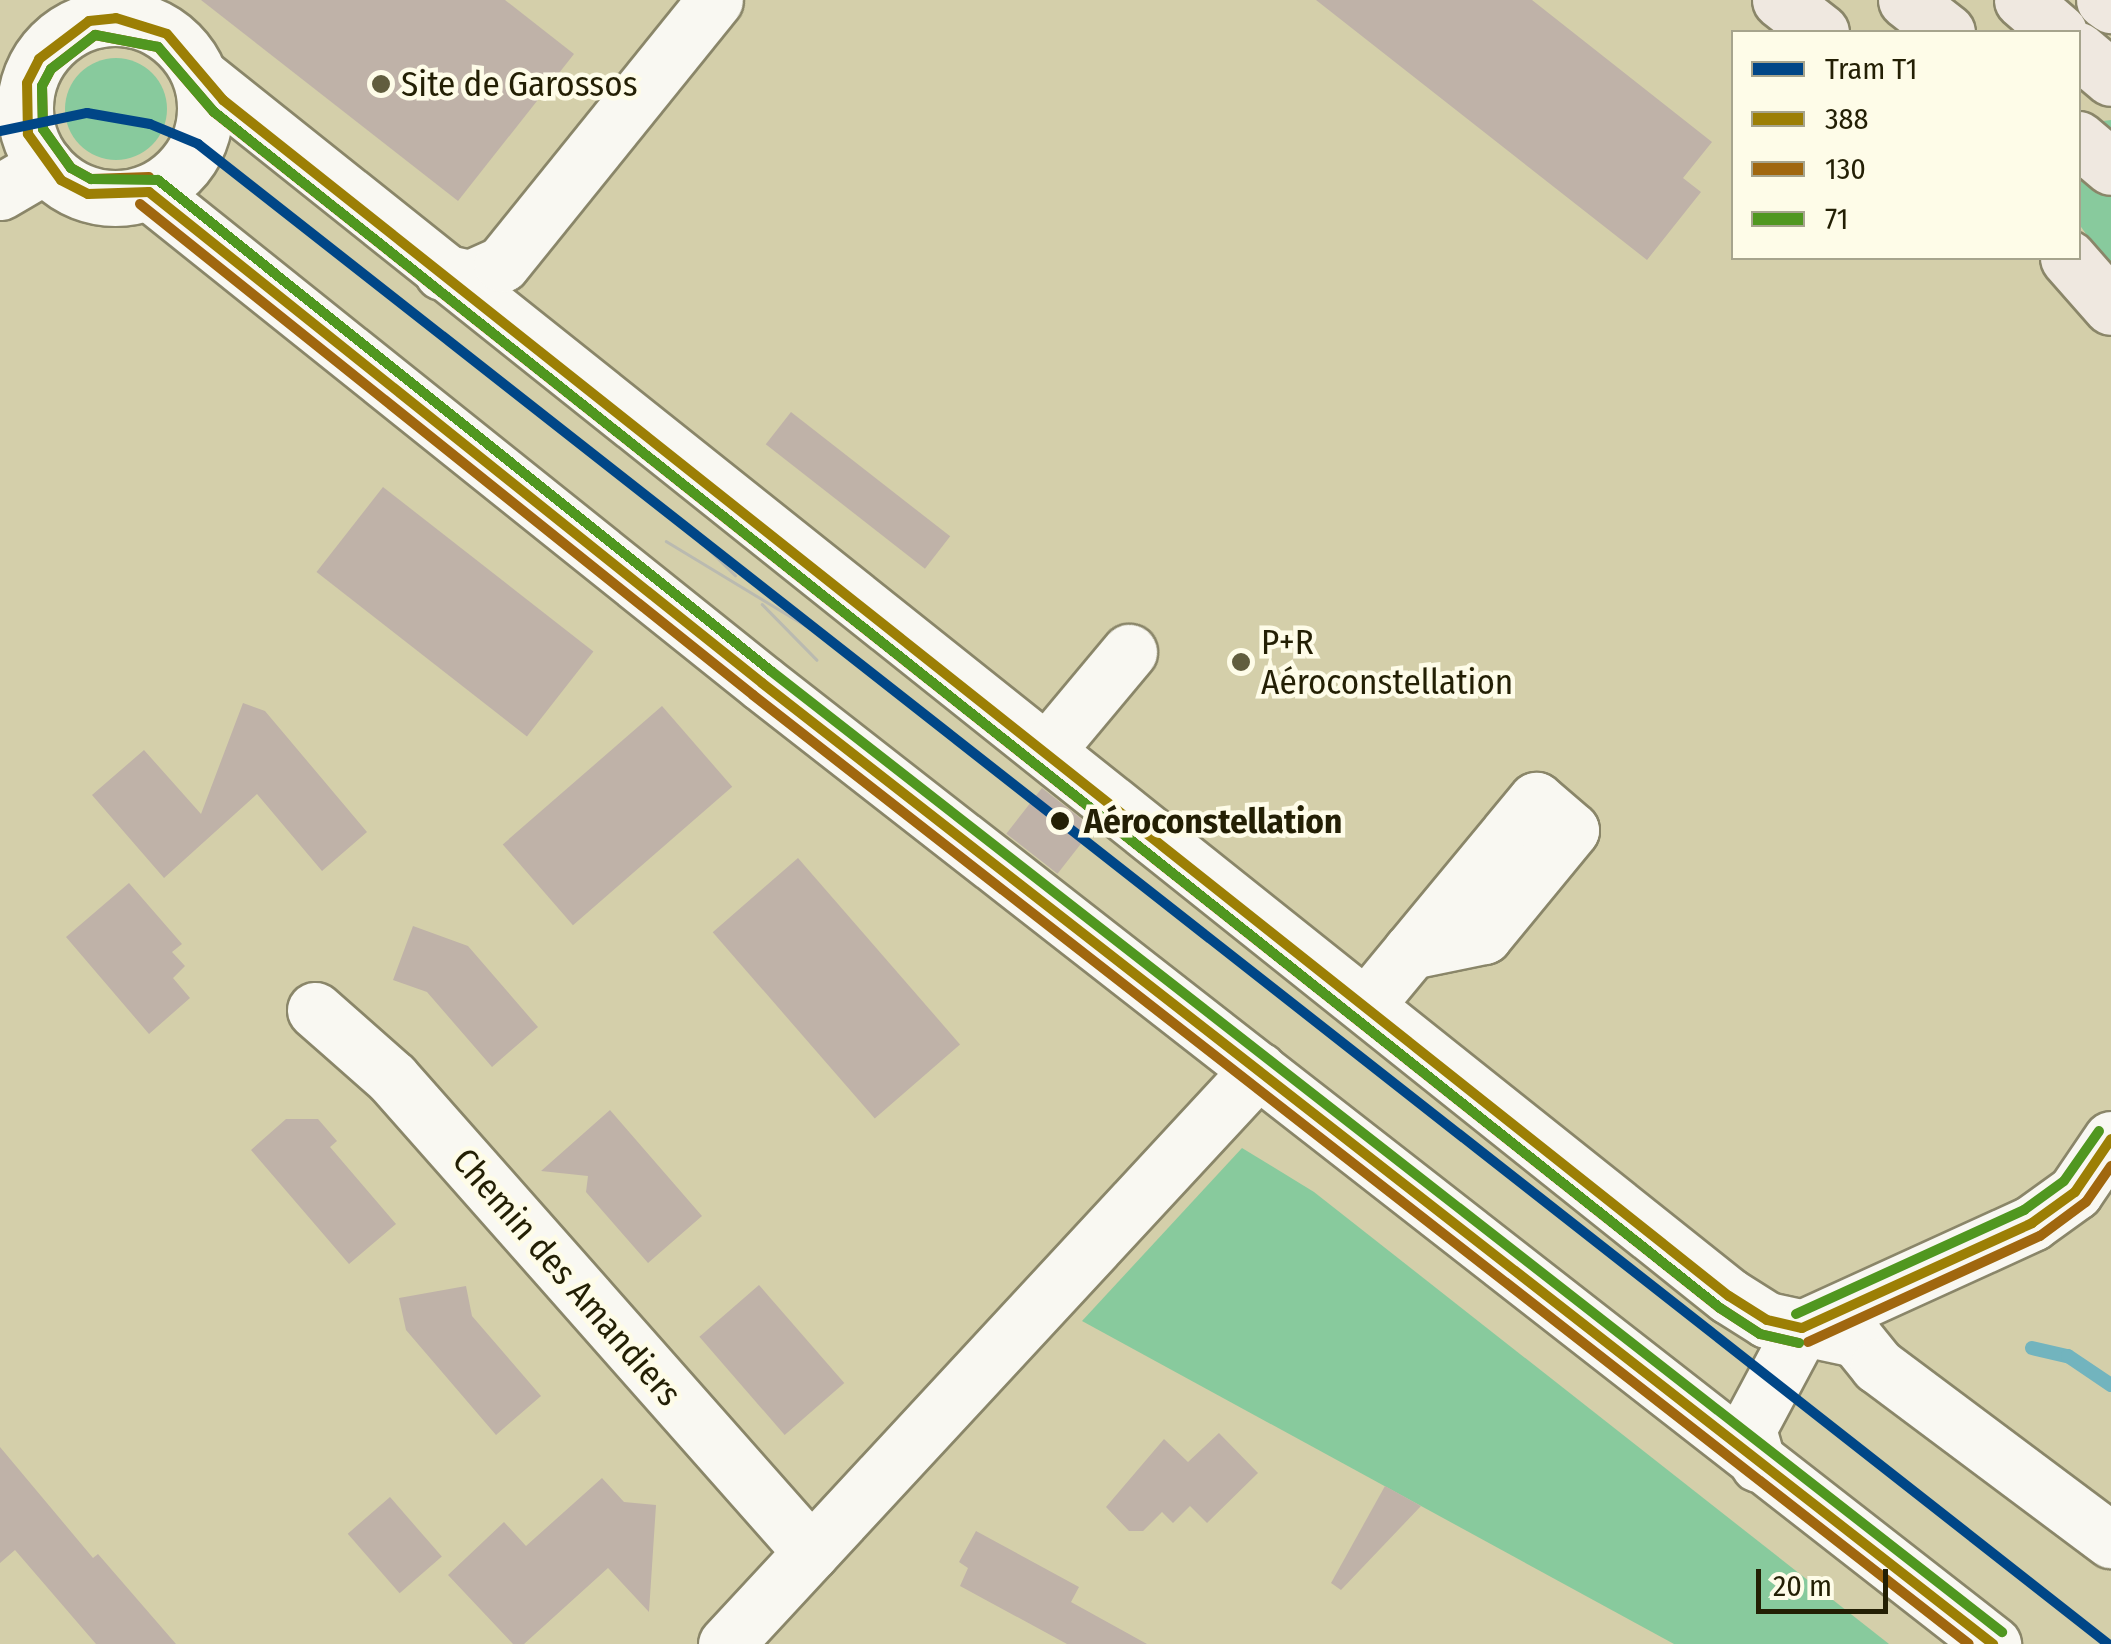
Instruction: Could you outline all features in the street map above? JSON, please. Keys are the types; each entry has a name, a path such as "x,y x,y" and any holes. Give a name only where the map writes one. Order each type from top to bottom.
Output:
{"highway":[{"path":"1780,0 1818,30"},
{"path":"1906,0 1944,30"},
{"path":"2022,0 2057,30"},
{"path":"2104,0 2111,5"},
{"path":"2081,53 2111,78"},
{"path":"2081,142 2111,167"},
{"path":"2070,260 2111,307"}],"street":[{"path":"442,272 470,278 502,264 715,0"},
{"path":"200,76 198,144 169,180 148,192 88,194 23,179 28,134 27,84 62,15 143,22 168,34 200,76 442,272 1367,1004 1729,1296 1767,1320 1856,1339 1878,1366 2111,1540"},
{"path":"148,192 1758,1464 1994,1644"},
{"path":"1046,750 1128,652"},
{"path":"1367,1004 1411,952 1484,936 1554,815"},
{"name":"Chemin des Amandiers","path":"316,1010 392,1078 811,1552"},
{"path":"726,1644 1258,1070"},
{"path":"1758,1464 1748,1429 1802,1328 2032,1224 2076,1192 2111,1139"}],"green space":[{"path":"116,58 136,62 152,73 163,89 167,109 163,129 152,145 136,156 116,160 96,156 80,145 69,129 65,109 69,89 80,73 96,62"},
{"path":"2111,120 2111,270 2081,227 2081,124"},
{"path":"1242,1148 1314,1192 1889,1644 1674,1644 1082,1321"}],"building":[{"name":"Site de Garossos","path":"201,0 505,0 574,54 458,201"},
{"path":"1316,0 1532,0 1712,142 1683,178 1701,192 1647,260"},
{"path":"791,412 950,536 925,569 766,444"},
{"path":"383,487 593,651 527,736 317,572"},
{"path":"243,703 265,711 367,832 322,871 257,794 164,878 92,795 144,750 201,814"},
{"path":"662,706 732,787 573,925 503,844"},
{"path":"1042,788 1093,828 1058,874 1006,834"},
{"path":"798,858 960,1044 875,1119 713,932"},
{"path":"129,883 182,944 172,952 185,966 173,978 190,998 149,1034 66,937"},
{"path":"413,926 468,946 538,1027 492,1067 427,992 393,980"},
{"path":"610,1110 702,1216 648,1263 586,1192 588,1176 541,1171"},
{"path":"286,1119 318,1119 337,1141 330,1147 396,1224 349,1264 251,1150"},
{"path":"759,1285 844,1383 785,1435 699,1337"},
{"path":"466,1286 472,1316 541,1396 496,1435 406,1330 399,1298"},
{"path":"1219,1433 1258,1473 1207,1523 1190,1506 1173,1523 1162,1512 1143,1531 1129,1531 1106,1507 1164,1439 1188,1462"},
{"path":"0,1447 93,1558 98,1554 176,1644 96,1644 15,1550 0,1563"},
{"path":"602,1478 624,1502 656,1505 649,1612 608,1568 524,1644 513,1644 448,1575 504,1522 526,1546"},
{"path":"1385,1486 1421,1506 1341,1590 1331,1583"},
{"path":"390,1497 442,1557 400,1593 348,1534"},
{"path":"976,1531 1079,1587 1071,1602 1147,1644 1067,1644 960,1586 968,1568 959,1562"}],"waterway":[{"path":"2032,1348 2068,1356 2111,1385"}],"tram line":[{"name":"T1","path":"0,131 87,113 150,124 198,144 2108,1644"},
{"path":"681,522 735,575"},
{"path":"666,541 833,642"},
{"path":"762,604 817,660"}],"transit line":[{"name":"388","path":"149,192 88,194 61,180 28,134 27,83 39,59 89,21 116,18 167,34 223,100 1729,1296 1767,1320 1802,1328"},
{"name":"130","path":"149,177 91,179 71,168 43,129 42,86 51,69 95,35 158,47 214,112 1720,1308 1760,1334 1799,1343"},
{"name":"71","path":"1799,1343 1760,1334 1720,1308 214,112 158,47 95,35 51,69 42,86 43,129 71,168 91,179 158,180 771,671 2002,1632"},
{"name":"388","path":"149,192 762,683 1993,1644"},
{"name":"130","path":"140,204 753,695 1969,1644"},
{"name":"71","path":"1796,1314 2024,1210 2064,1181 2099,1131"},
{"name":"388","path":"1802,1328 2032,1223 2075,1192 2111,1139"},
{"name":"130","path":"1808,1342 2040,1236 2086,1202 2111,1166"}],"place":[{"name":"Site de Garossos","path":"381,84"},
{"name":"P+R Aéroconstellation","path":"1241,662"},
{"name":"Aéroconstellation","path":"1060,821"}]}
